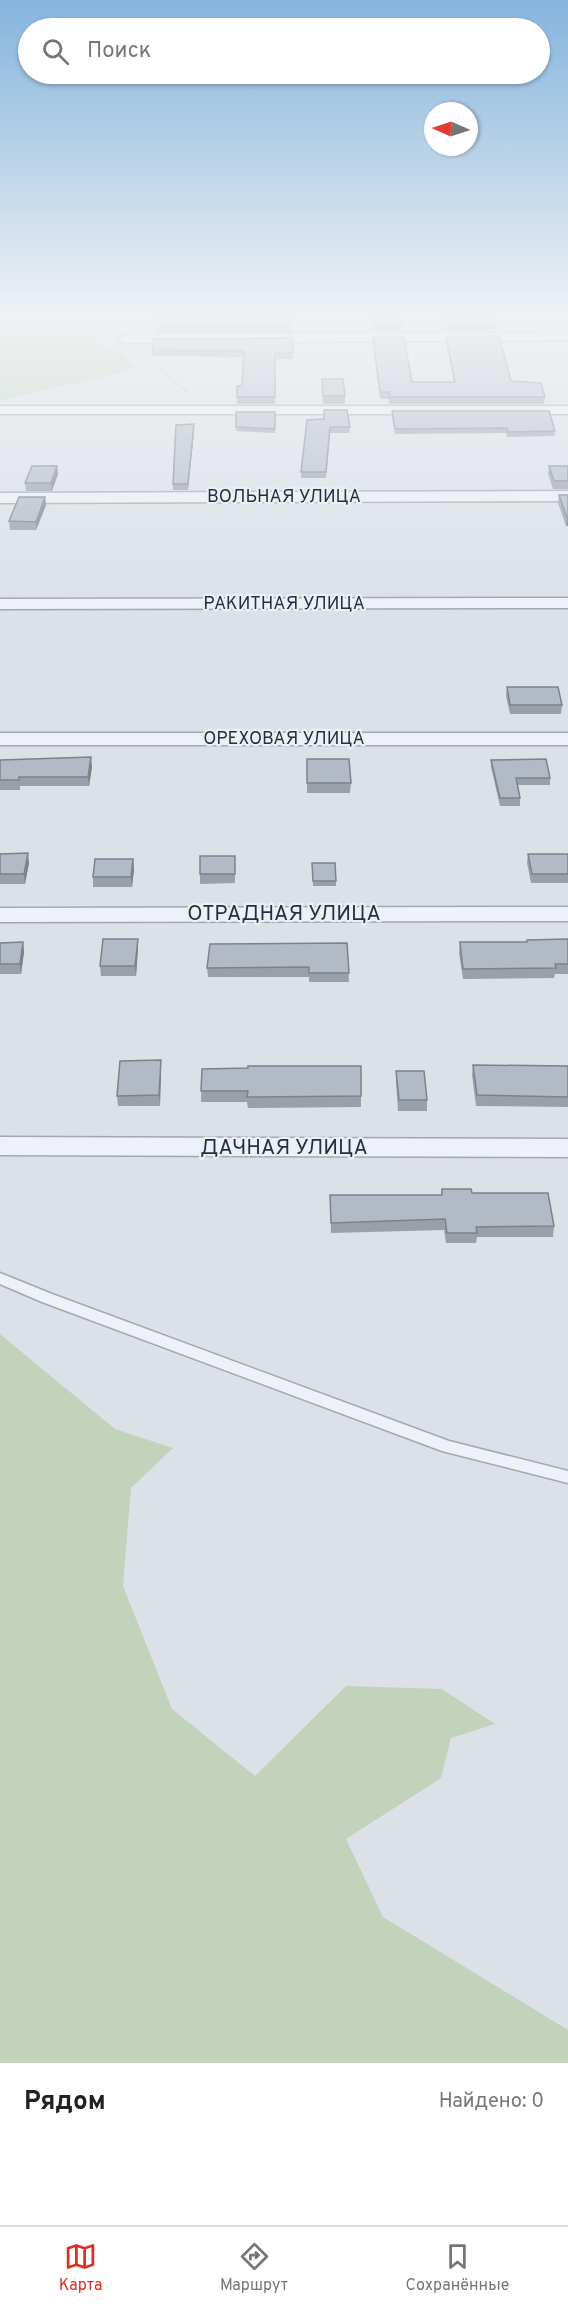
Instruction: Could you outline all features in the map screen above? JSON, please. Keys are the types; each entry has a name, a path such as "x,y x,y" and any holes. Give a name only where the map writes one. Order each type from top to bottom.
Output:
{"street":[{"name":"ВОЛЬНАЯ УЛИЦА","path":"0,498 568,496"},
{"name":"РАКИТНАЯ УЛИЦА","path":"0,604 568,603"},
{"name":"ОРЕХОВАЯ УЛИЦА","path":"0,739 568,739"},
{"name":"ОТРАДНАЯ УЛИЦА","path":"0,915 568,914"},
{"name":"ДАЧНАЯ УЛИЦА","path":"0,1146 568,1148"}],"lane":[{"path":"0,1278 47,1298 447,1447 568,1477"}],"green space":[{"path":"0,1334 115,1429 173,1448 131,1488 123,1586 172,1709 255,1776 346,1686 442,1689 495,1724 451,1738 441,1778 346,1839 383,1917 568,2030 568,2063 0,2063"}],"building":[{"path":"236,414 275,414 275,429 236,427"},
{"path":"324,414 348,414 350,427 330,427 326,472 301,472 307,420 324,419"},
{"path":"393,414 550,414 555,431 508,432 507,428 395,429"},
{"path":"194,424 188,484 173,484 176,425"},
{"path":"32,466 57,466 51,483 25,483"},
{"path":"549,466 568,466 568,481 554,481"},
{"path":"559,495 568,495 568,518 567,518"},
{"path":"19,497 45,497 36,522 9,521"},
{"path":"507,687 558,687 562,705 510,705"},
{"path":"91,757 88,777 19,777 19,780 0,780 0,760"},
{"path":"307,759 349,759 351,783 307,783"},
{"path":"546,759 550,778 516,778 520,798 500,798 491,760"},
{"path":"28,853 24,874 0,874 0,854"},
{"path":"528,854 568,854 568,874 532,874"},
{"path":"200,856 235,856 235,874 200,874"},
{"path":"95,859 133,859 131,877 93,877"},
{"path":"312,863 335,863 336,881 313,881"},
{"path":"103,939 138,939 135,966 100,966"},
{"path":"568,939 568,964 555,964 556,968 463,969 460,942 527,942 527,940"},
{"path":"23,942 20,964 0,964 0,943"},
{"path":"347,943 349,973 309,973 309,967 207,968 210,944"},
{"path":"161,1060 159,1095 117,1096 120,1061"},
{"path":"473,1065 568,1066 568,1097 477,1095"},
{"path":"248,1066 361,1066 361,1096 247,1097 248,1091 201,1091 202,1069 248,1068"},
{"path":"396,1071 424,1071 427,1100 399,1100"},
{"path":"442,1189 471,1189 472,1193 548,1193 554,1226 476,1227 477,1233 447,1233 445,1219 331,1223 330,1195 442,1195"}]}
